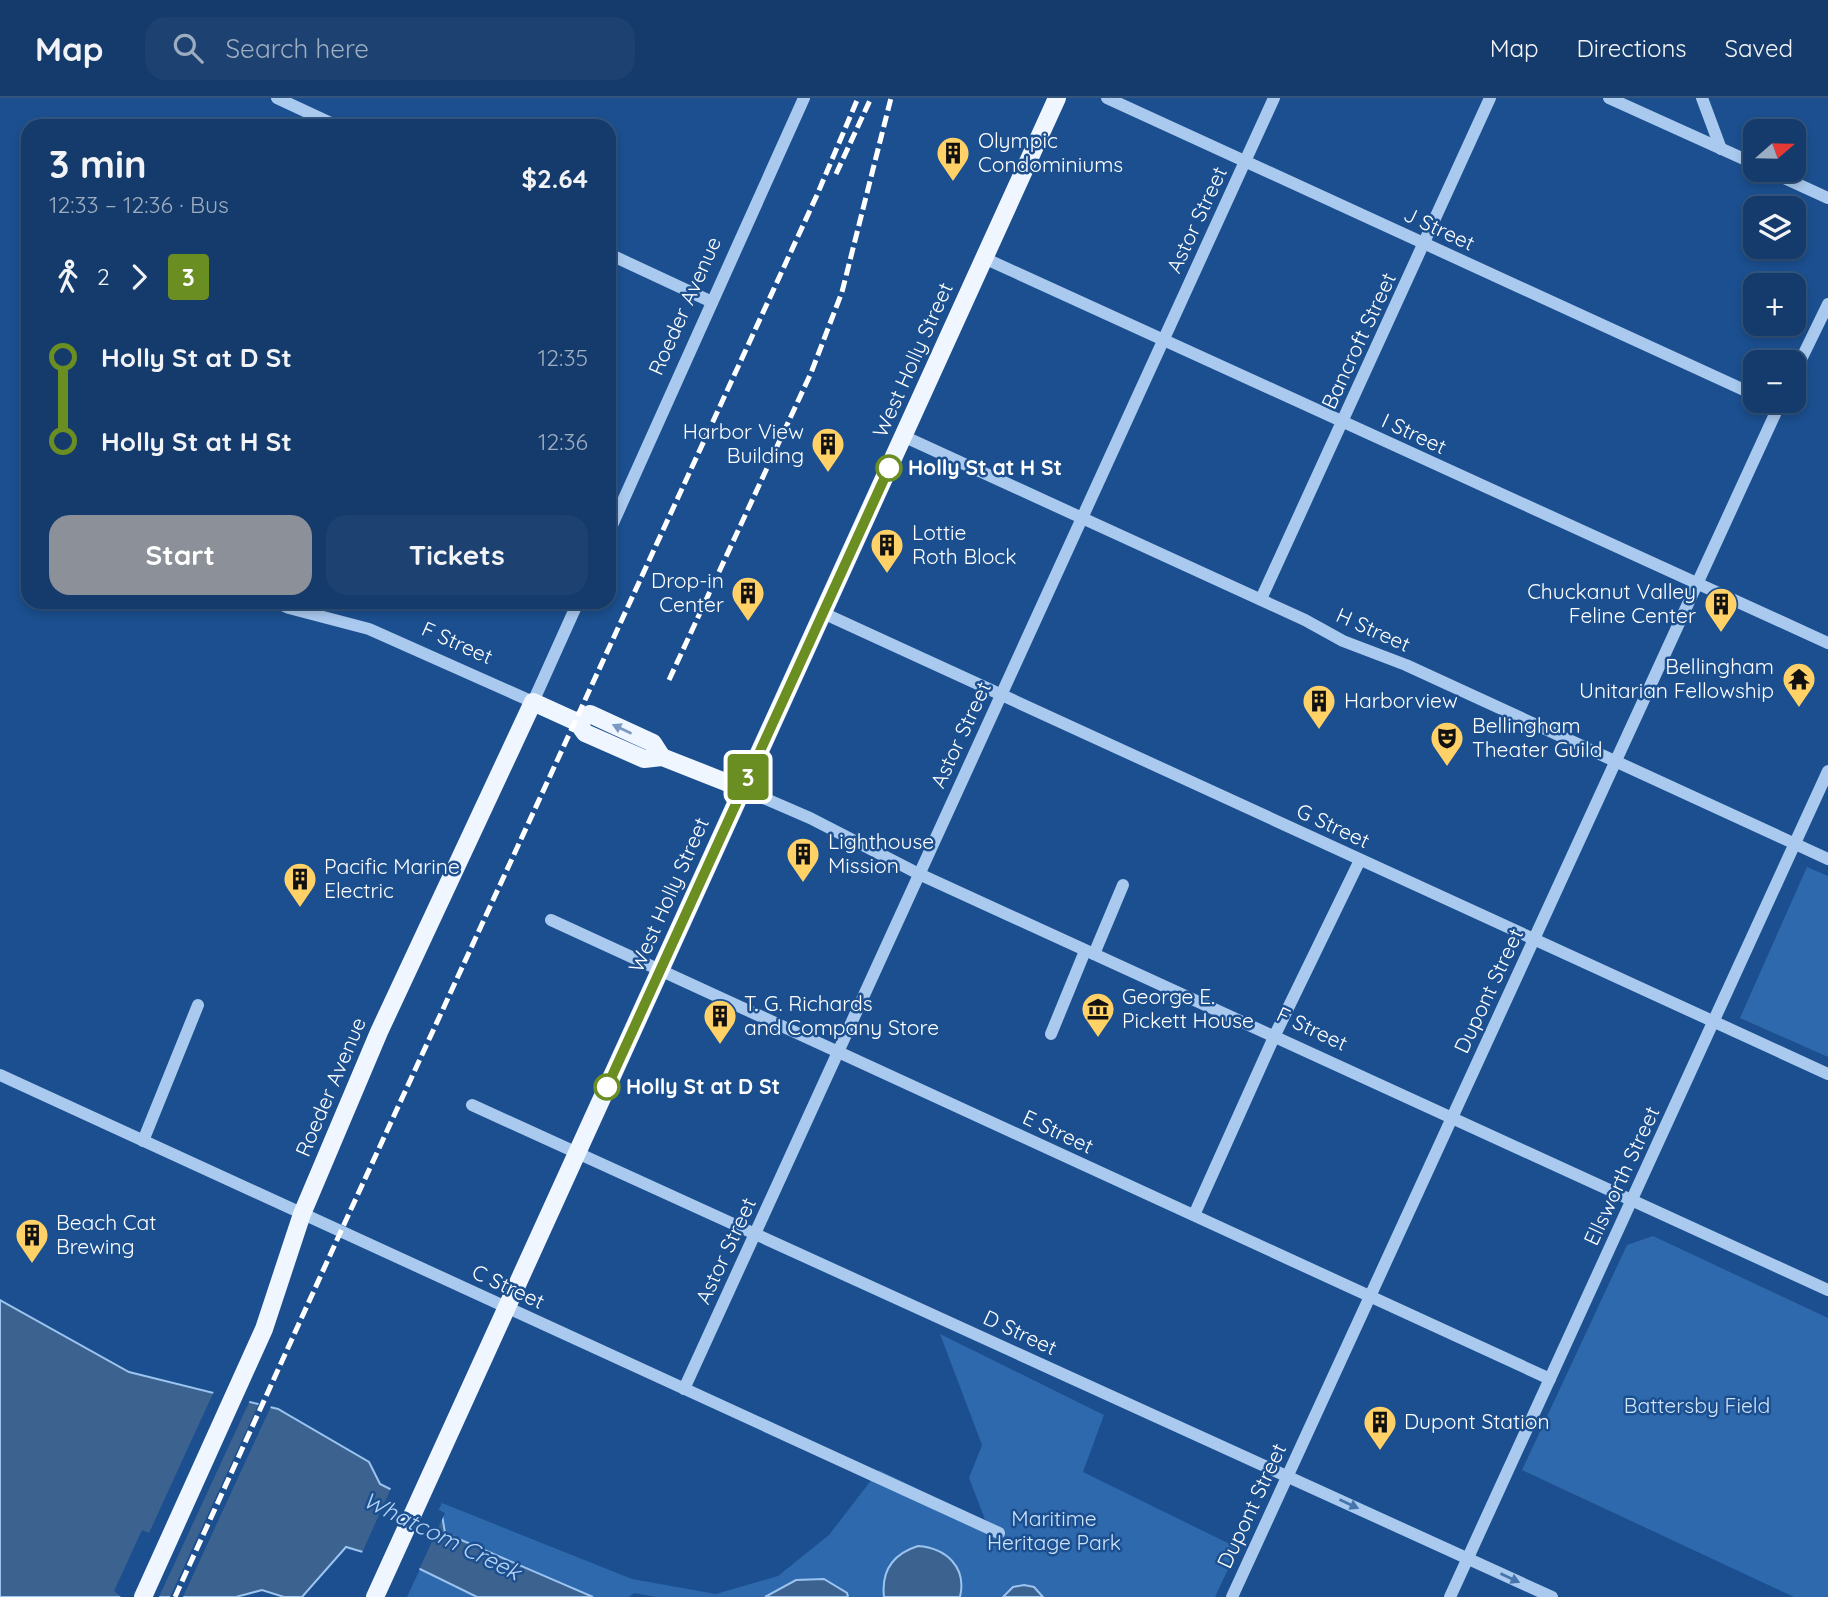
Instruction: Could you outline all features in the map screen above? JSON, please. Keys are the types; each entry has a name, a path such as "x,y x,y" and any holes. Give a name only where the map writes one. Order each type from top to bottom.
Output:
{"main road":[{"name":"West Holly Street","path":"375,1596 1057,98"},
{"name":"F Street","path":"533,702 577,722 590,714 653,743 662,757 743,789"},
{"name":"Roeder Avenue","path":"143,1597 252,1356 272,1308 302,1214 379,1032 533,702"}],"street":[{"path":"277,98 322,119"},
{"name":"Roeder Avenue","path":"616,516 804,98"},
{"name":"J Street","path":"1107,98 1743,389"},
{"name":"Astor Street","path":"684,1389 1274,98"},
{"name":"Bancroft Street","path":"1261,599 1490,98"},
{"path":"1609,98 1743,159"},
{"path":"1702,98 1721,149"},
{"path":"1793,182 1828,198"},
{"path":"616,257 712,302"},
{"name":"I Street","path":"984,258 1828,643"},
{"path":"1806,350 1828,304"},
{"name":"Dupont Street","path":"1232,1597 1697,584 1771,413"},
{"name":"H Street","path":"903,436 1261,599 1343,640 1406,665 1828,859"},
{"name":"F Street","path":"293,609 369,629 533,702"},
{"name":"Roeder Avenue","path":"533,702 575,609"},
{"name":"G Street","path":"822,613 1828,1074"},
{"name":"Ellsworth Street","path":"1450,1597 1828,771"},
{"name":"F Street","path":"743,789 810,818 919,874 1828,1290"},
{"path":"1194,1215 1274,1037 1360,860"},
{"path":"1051,1034 1123,885"},
{"name":"E Street","path":"551,920 1550,1379"},
{"path":"142,1141 198,1005"},
{"name":"C Street","path":"0,1075 999,1533"},
{"name":"D Street","path":"472,1105 1552,1597"}],"green space":[{"path":"1807,867 1828,876 1828,1057 1740,1018"},
{"name":"Battersby Field","path":"1653,1236 1828,1318 1828,1597 1794,1597 1522,1470 1627,1245"},
{"name":"Maritime Heritage Park","path":"940,1334 1104,1415 1083,1472 1238,1548 1215,1597 848,1597 847,1593 824,1579 796,1580 765,1597 656,1597 634,1593 629,1597 593,1597 445,1533 442,1515 437,1513 442,1503 632,1579 716,1594 778,1576 829,1535 879,1470 986,1522 969,1478 982,1445"},
{"path":"420,1569 477,1597 407,1597"}],"water":[{"name":"Whatcom Creek","path":"0,1300 129,1372 278,1409 369,1462 380,1484 442,1515 445,1533 593,1597 477,1597 420,1569 346,1547 302,1597 284,1597 262,1590 236,1597 0,1597"},
{"path":"918,1546 937,1551 952,1561 960,1577 960,1597 884,1597 885,1579 890,1564 909,1549"},
{"path":"824,1579 847,1593 848,1597 765,1597 796,1580"},
{"path":"1013,1587 1034,1587 1043,1597 1003,1597"}],"pier":[{"path":"215,1389 251,1398 159,1597 121,1597 114,1591 142,1530 149,1533"},
{"path":"260,1401 272,1404 183,1597 170,1597"},
{"path":"392,1486 445,1513 418,1572 361,1555"}],"railway":[{"path":"175,1597 817,195 858,98"},
{"path":"836,174 871,98"},
{"path":"669,680 811,373 842,292 891,98"}],"bus line":[{"name":"3","path":"607,1087 889,468"}],"place":[{"name":"Olympic Condominiums","path":"953,183"},
{"name":"Holly St at H St","path":"889,468"},
{"name":"Harbor View Building","path":"828,474"},
{"name":"Lottie Roth Block","path":"887,575"},
{"name":"Drop-in Center","path":"748,623"},
{"name":"Chuckanut Valley Feline Center","path":"1721,634"},
{"name":"Bellingham Unitarian Fellowship","path":"1799,709"},
{"name":"Harborview","path":"1319,731"},
{"name":"Bellingham Theater Guild","path":"1447,768"},
{"name":"Lighthouse Mission","path":"803,884"},
{"name":"Pacific Marine Electric","path":"300,909"},
{"name":"George E. Pickett House","path":"1098,1039"},
{"name":"T. G. Richards and Company Store","path":"720,1046"},
{"name":"Holly St at D St","path":"607,1087"},
{"name":"Beach Cat Brewing","path":"32,1265"},
{"name":"Dupont Station","path":"1380,1452"}]}
